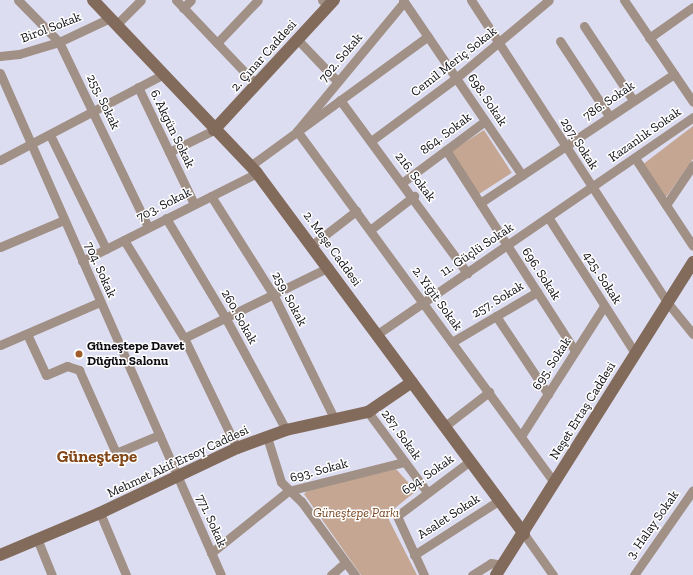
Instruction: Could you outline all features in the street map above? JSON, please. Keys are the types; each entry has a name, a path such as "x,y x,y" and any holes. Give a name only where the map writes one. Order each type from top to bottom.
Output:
{"street":[{"name":"255. Sokak","path":"18,0 59,42 148,228"},
{"name":"2. Meşe Caddesi","path":"93,0 164,74 214,130 254,169 329,267 376,335 524,534"},
{"name":"Birol Sokak","path":"0,56 19,54 59,42 113,22 141,0"},
{"path":"176,0 256,84"},
{"path":"184,8 192,0"},
{"path":"217,43 258,0"},
{"name":"Cemil Meriç Sokak","path":"371,141 499,44 549,0"},
{"path":"624,0 693,102"},
{"name":"698. Sokak","path":"404,1 522,175"},
{"name":"702. Sokak","path":"297,131 404,1"},
{"name":"297. Sokak","path":"473,1 499,44 667,302 693,334"},
{"name":"2. Çınar Caddesi","path":"214,130 298,39 328,2"},
{"path":"649,38 693,7"},
{"path":"584,26 633,100"},
{"name":"702. Sokak","path":"254,169 297,131 428,36"},
{"path":"298,39 338,82"},
{"path":"560,41 609,116"},
{"name":"704. Sokak","path":"0,74 177,477"},
{"path":"0,160 32,146 92,109 164,74"},
{"name":"786. Sokak","path":"480,203 674,74"},
{"name":"6. Akgün Sokak","path":"138,87 194,204"},
{"name":"216. Sokak","path":"340,100 414,196 467,273"},
{"name":"Kazanlık Sokak","path":"592,187 693,117"},
{"name":"864. Sokak","path":"403,182 485,121"},
{"path":"169,152 214,130"},
{"name":"2. Yiğit Sokak","path":"297,131 555,482"},
{"name":"704. Sokak","path":"50,135 106,249"},
{"name":"696. Sokak","path":"446,150 575,351"},
{"path":"635,158 693,246"},
{"path":"666,205 693,165"},
{"name":"703. Sokak","path":"82,260 211,196 254,169"},
{"name":"11. Güçlü Sokak","path":"376,335 592,187"},
{"name":"259. Sokak","path":"211,196 273,294 335,420"},
{"path":"370,230 414,196"},
{"path":"312,245 356,211"},
{"name":"425. Sokak","path":"548,217 635,353"},
{"name":"260. Sokak","path":"166,218 225,317 286,430"},
{"path":"0,247 64,220"},
{"path":"124,240 184,338 237,448"},
{"name":"Neşet Ertaş Caddesi","path":"499,570 524,534 635,353 693,262"},
{"path":"184,338 329,267"},
{"name":"257. Sokak","path":"452,342 537,292"},
{"path":"0,346 100,302"},
{"name":"695. Sokak","path":"521,436 604,306"},
{"path":"496,316 548,394"},
{"path":"27,334 46,375 67,366 79,370 116,453 158,435"},
{"name":"Mehmet Akif Ersoy Caddesi","path":"0,555 19,550 237,448 286,430 368,412 412,382"},
{"path":"445,426 489,392"},
{"name":"287. Sokak","path":"368,412 427,492"},
{"path":"267,437 281,482 288,491 301,501 355,575"},
{"name":"694. Sokak","path":"424,575 397,516 470,461"},
{"name":"693. Sokak","path":"211,553 288,491 404,462"},
{"name":"771. Sokak","path":"177,477 221,575"},
{"name":"3. Halay Sokak","path":"634,575 693,490"},
{"name":"Asalet Sokak","path":"414,556 498,501"},
{"path":"100,513 126,575"},
{"path":"524,534 553,575"},
{"path":"38,541 52,575"},
{"path":"0,561 19,550"},
{"path":"331,575 345,563"},
{"path":"472,575 491,563 499,570"}],"green space":[{"path":"693,126 693,159 667,196 662,196 642,165"},
{"path":"484,130 512,173 478,195 450,152"},
{"name":"Güneştepe Parkı","path":"396,469 416,491 389,513 389,520 417,575 361,575 304,494 308,490"}],"place":[{"name":"Güneştepe Davet Düğün Salonu","path":"79,354"}],"district":[{"name":"Güneştepe","path":"97,457"}]}
